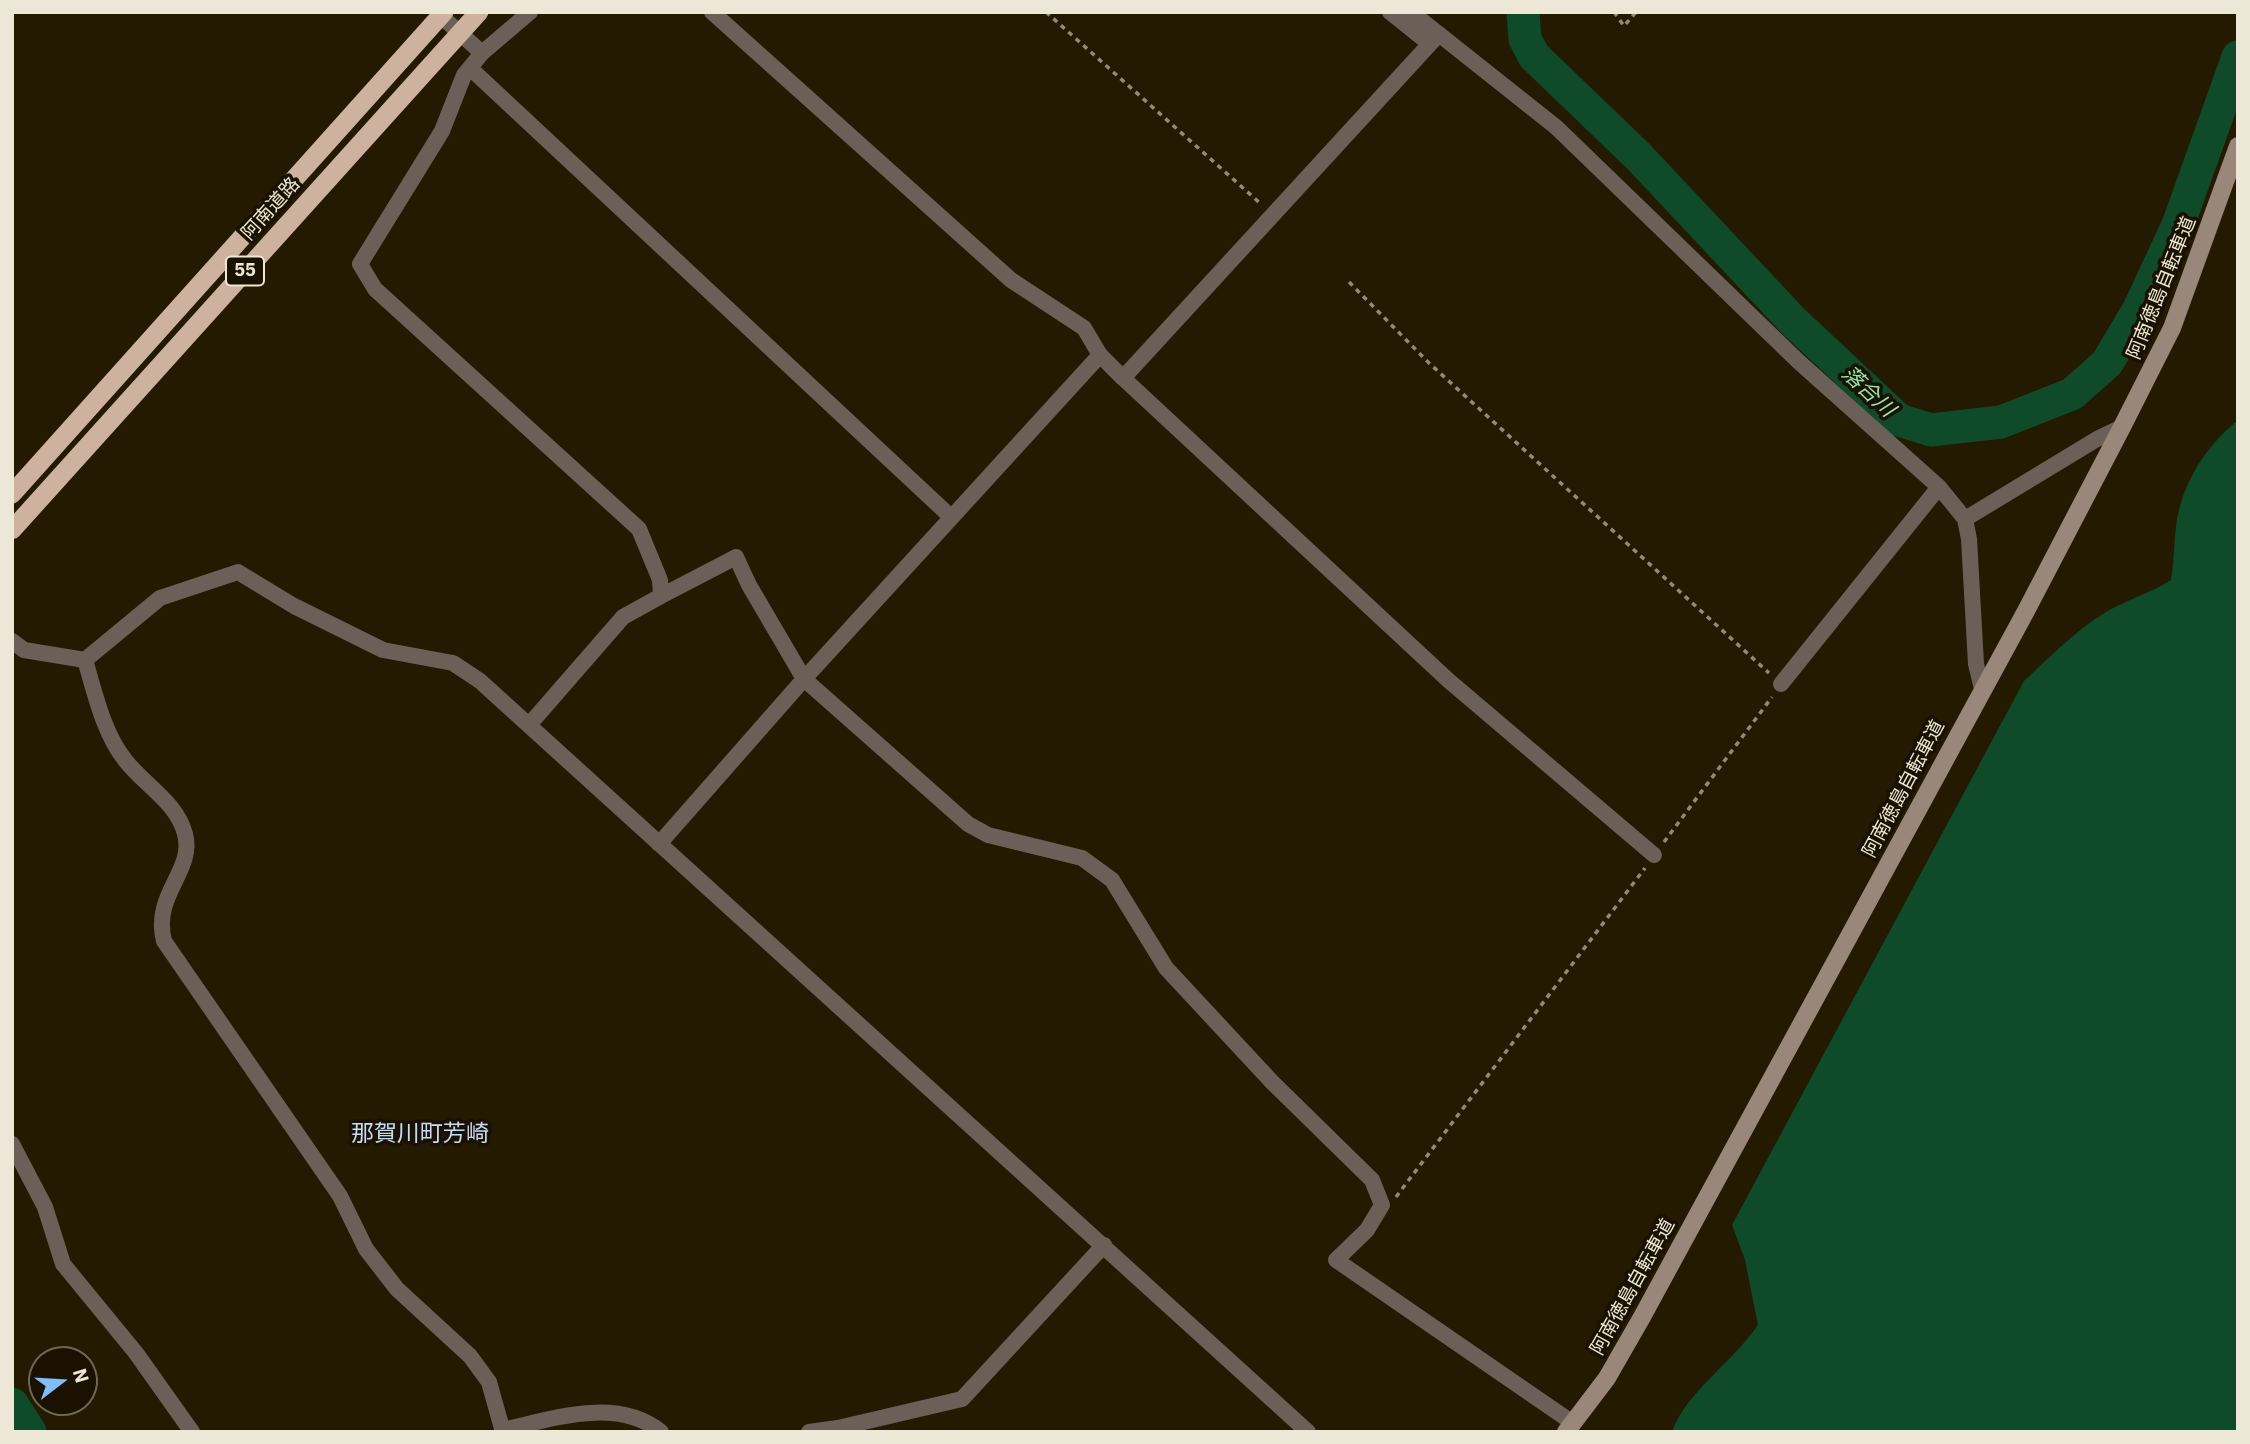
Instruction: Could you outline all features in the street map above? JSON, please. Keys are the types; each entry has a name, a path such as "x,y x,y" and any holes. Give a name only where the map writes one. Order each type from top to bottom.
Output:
{"highway":[{"name":"阿南道路","path":"12,530 479,12"},
{"name":"阿南道路","path":"12,494 443,14"}],"main road":[{"name":"阿南徳島自転車道","path":"1570,1427 1607,1378 1642,1317 2122,428 2172,328 2238,146"}],"street":[{"path":"530,12 482,53 470,68 442,131 360,264 375,289 639,528 660,580 661,596"},
{"path":"712,12 1011,280 1084,328 1100,355 1123,378 1448,680 1654,855"},
{"path":"1390,12 1434,39 1556,127 1799,362 1938,487 1965,519 1969,538 1976,664 1982,689"},
{"path":"1411,12 1434,39"},
{"path":"443,14 459,33 482,53"},
{"path":"1123,378 1434,39"},
{"path":"470,68 951,517"},
{"path":"659,844 804,679 1100,355"},
{"path":"1965,519 2097,439 2122,428"},
{"path":"1781,684 1938,487"},
{"path":"529,725 622,617 736,557 804,679 968,824 988,835 1082,858 1112,880 1166,968 1272,1082 1372,1180 1382,1205 1367,1230 1336,1260 1570,1427"},
{"path":"16,650 85,660 160,598 238,572 294,606 383,649 453,663 480,681 529,725 1308,1432"},
{"path":"85,660 107,728 124,760 178,815 186,836 185,858 164,901 160,923 164,941 340,1196 366,1249 397,1289 470,1356 489,1382 503,1431 585,1412 621,1414 661,1432"},
{"path":"12,1144 45,1207 63,1264 136,1353 192,1432"},
{"path":"809,1432 838,1428 962,1399 1104,1245"}],"path":[{"path":"1046,12 1264,207"},
{"path":"1614,12 1624,26 1636,12"},
{"path":"1349,282 1429,363 1781,684 1394,1199 1382,1205"}],"shaded area":[{"path":"2238,420 2238,1432 1672,1432 1679,1417 1699,1390 1758,1325 1745,1260 1732,1225 2024,681 2092,621 2171,580 2176,526 2184,495 2205,454"}],"waterway":[{"name":"落合川","path":"1523,12 1525,39 1534,56 1639,157 1793,321 1899,420 1931,430 2001,422 2072,394 2107,363 2139,309 2178,225 2238,57"},
{"path":"12,1404 30,1432"}],"district":[{"name":"那賀川町芳崎","path":"420,1134"}]}
